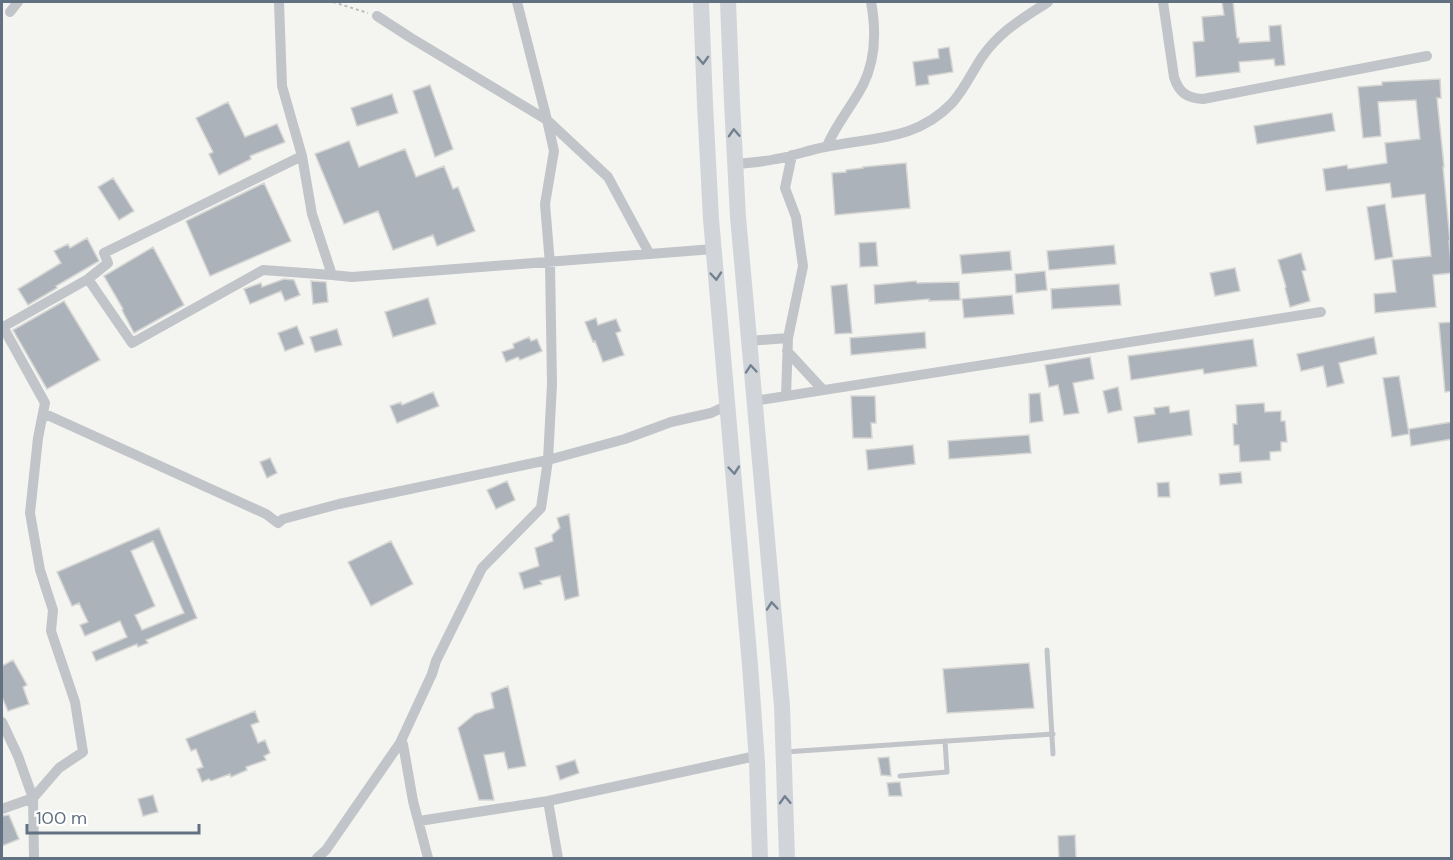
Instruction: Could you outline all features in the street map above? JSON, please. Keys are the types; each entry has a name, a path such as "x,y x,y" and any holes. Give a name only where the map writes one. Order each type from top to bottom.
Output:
{"highway":[{"path":"701,2 705,115 714,249 753,708 760,858"},
{"path":"728,2 735,164 748,338 782,706 787,858"},
{"path":"721,337 748,338"},
{"path":"753,708 782,706"}],"street":[{"path":"10,12 18,2"},
{"path":"279,2 282,86 302,156 312,214 332,275"},
{"path":"317,858 326,850 400,743 436,661 482,568 541,508 548,460 552,384 550,261 545,204 554,151 518,2"},
{"path":"828,146 833,133 863,85 869,70 875,29 871,2"},
{"path":"735,164 778,159 828,146 902,134 930,121 953,102 997,39 1013,24 1048,2"},
{"path":"1163,2 1177,85 1192,98 1203,99 1427,56"},
{"path":"377,16 548,120 608,177 649,253"},
{"path":"786,396 788,338 802,266 796,217 785,189 792,155"},
{"path":"2,809 33,798 59,768 83,752 75,702 51,631 53,610 40,570 30,513 38,438 45,403 3,327 88,279 108,263 104,253 302,156"},
{"path":"88,279 132,343 263,270 352,277 714,249"},
{"path":"754,401 1321,312"},
{"path":"748,338 788,338"},
{"path":"788,351 823,390"},
{"path":"43,413 266,514 278,523 283,519 339,504 548,460 625,439 671,422 711,413 728,405"},
{"path":"2,722 18,756 33,798 34,858"},
{"path":"400,743 403,744 413,801 428,858"},
{"path":"419,821 548,801 756,756"},
{"path":"548,801 558,858"}],"lane":[{"path":"1047,650 1053,754"},
{"path":"783,752 1053,734"},
{"path":"900,776 947,772 945,741"}],"path":[{"path":"333,2 377,16"}],"building":[{"path":"1222,2 1233,2 1239,43 1270,41 1269,26 1281,25 1285,65 1275,66 1274,59 1239,62 1240,72 1196,77 1193,42 1204,41 1202,17 1224,15"},
{"path":"949,47 953,72 928,76 929,84 916,86 913,62 939,58 938,49"},
{"path":"1440,79 1441,98 1437,98 1452,273 1433,275 1436,307 1375,313 1374,294 1396,292 1392,260 1431,256 1425,194 1392,198 1390,183 1326,191 1323,169 1347,165 1348,169 1387,163 1385,143 1420,139 1416,100 1378,102 1381,136 1363,138 1358,87 1382,85 1382,82"},
{"path":"430,85 453,149 435,157 413,91"},
{"path":"392,94 398,113 357,126 351,108"},
{"path":"228,102 245,137 277,124 285,142 250,156 251,159 219,175 209,154 213,152 196,118"},
{"path":"1332,113 1335,131 1257,144 1254,126"},
{"path":"349,141 359,167 405,149 416,177 444,166 453,189 458,187 475,231 437,246 433,235 393,250 378,211 344,224 315,154"},
{"path":"906,163 910,208 835,215 832,173"},
{"path":"113,178 134,211 119,220 98,187"},
{"path":"264,183 291,241 210,276 186,221"},
{"path":"1385,204 1393,257 1375,260 1367,207"},
{"path":"87,238 99,261 28,305 18,289 61,263 54,251 68,244 70,248"},
{"path":"876,242 878,266 860,267 859,243"},
{"path":"1114,245 1116,264 1049,270 1047,251"},
{"path":"153,247 184,305 134,333 104,276"},
{"path":"1010,251 1012,270 962,274 960,255"},
{"path":"1301,253 1306,270 1302,271 1310,301 1290,307 1278,260"},
{"path":"1235,268 1240,291 1215,296 1210,273"},
{"path":"1045,271 1047,290 1016,293 1015,274"},
{"path":"284,279 294,280 300,295 285,301 281,291 250,304 244,289 261,283 262,287"},
{"path":"311,281 326,282 328,302 313,304"},
{"path":"916,281 917,283 959,282 960,300 929,301 929,299 875,304 874,285"},
{"path":"847,284 852,333 835,334 831,286"},
{"path":"1119,284 1121,305 1052,309 1051,289"},
{"path":"1012,295 1014,314 964,318 962,299"},
{"path":"428,298 436,324 393,337 385,312"},
{"path":"64,301 100,360 47,389 13,330"},
{"path":"596,318 598,325 616,319 621,331 616,333 624,355 603,362 585,322"},
{"path":"1452,322 1452,391 1445,392 1439,323"},
{"path":"297,326 304,344 285,351 278,333"},
{"path":"337,329 342,345 315,352 310,337"},
{"path":"925,332 926,348 851,355 850,338"},
{"path":"529,337 531,341 537,339 542,351 520,360 518,357 506,362 502,352 514,348 513,344"},
{"path":"1374,337 1377,354 1339,363 1344,383 1327,387 1323,366 1301,371 1297,354"},
{"path":"1253,339 1257,366 1204,374 1203,369 1131,380 1128,356"},
{"path":"1090,357 1094,379 1073,383 1079,413 1064,415 1058,385 1049,387 1045,365"},
{"path":"1399,376 1409,434 1392,437 1383,378"},
{"path":"1118,387 1122,410 1108,413 1103,391"},
{"path":"433,392 439,406 397,423 390,406 401,402 402,405"},
{"path":"1040,393 1043,421 1030,423 1029,394"},
{"path":"851,396 875,396 876,423 871,423 872,438 853,438"},
{"path":"1264,403 1265,412 1281,411 1281,421 1285,421 1287,442 1281,442 1281,451 1270,452 1270,460 1240,462 1239,445 1234,445 1233,424 1237,424 1236,405"},
{"path":"1169,406 1170,413 1189,410 1192,435 1138,443 1134,417 1155,414 1154,408"},
{"path":"1452,422 1452,439 1411,446 1409,429"},
{"path":"1029,435 1031,453 949,459 948,441"},
{"path":"913,445 915,464 868,470 866,450"},
{"path":"270,458 277,473 267,478 260,462"},
{"path":"1241,472 1242,483 1220,485 1219,474"},
{"path":"507,481 515,500 496,509 487,490"},
{"path":"1169,482 1170,497 1158,497 1157,483"},
{"path":"569,514 579,596 565,600 560,576 540,581 542,584 524,589 519,573 539,566 535,548 553,541 552,535 560,528 557,518"},
{"path":"159,528 197,618 146,640 148,643 138,647 137,644 96,661 92,652 127,637 120,621 85,636 80,625 88,622 79,603 72,606 57,572","holes":["153,541 184,613 142,630 135,615 155,606 131,551"]},
{"path":"391,541 413,584 371,606 348,562"},
{"path":"13,660 27,685 23,687 29,704 8,711 2,697 2,666"},
{"path":"1029,663 1034,708 947,713 943,669"},
{"path":"508,686 526,766 508,769 504,752 484,755 494,800 479,800 458,728 475,714 494,708 491,693"},
{"path":"255,711 259,722 251,725 258,743 265,740 270,753 264,756 266,760 246,767 247,770 231,777 230,774 202,782 197,769 203,767 196,749 191,751 186,739"},
{"path":"889,757 891,776 881,775 878,758"},
{"path":"575,760 579,773 560,780 556,766"},
{"path":"900,782 902,796 889,796 887,783"},
{"path":"153,795 158,812 143,816 138,799"},
{"path":"9,815 19,839 2,846 2,816"},
{"path":"1075,835 1076,858 1059,858 1058,836"}]}
